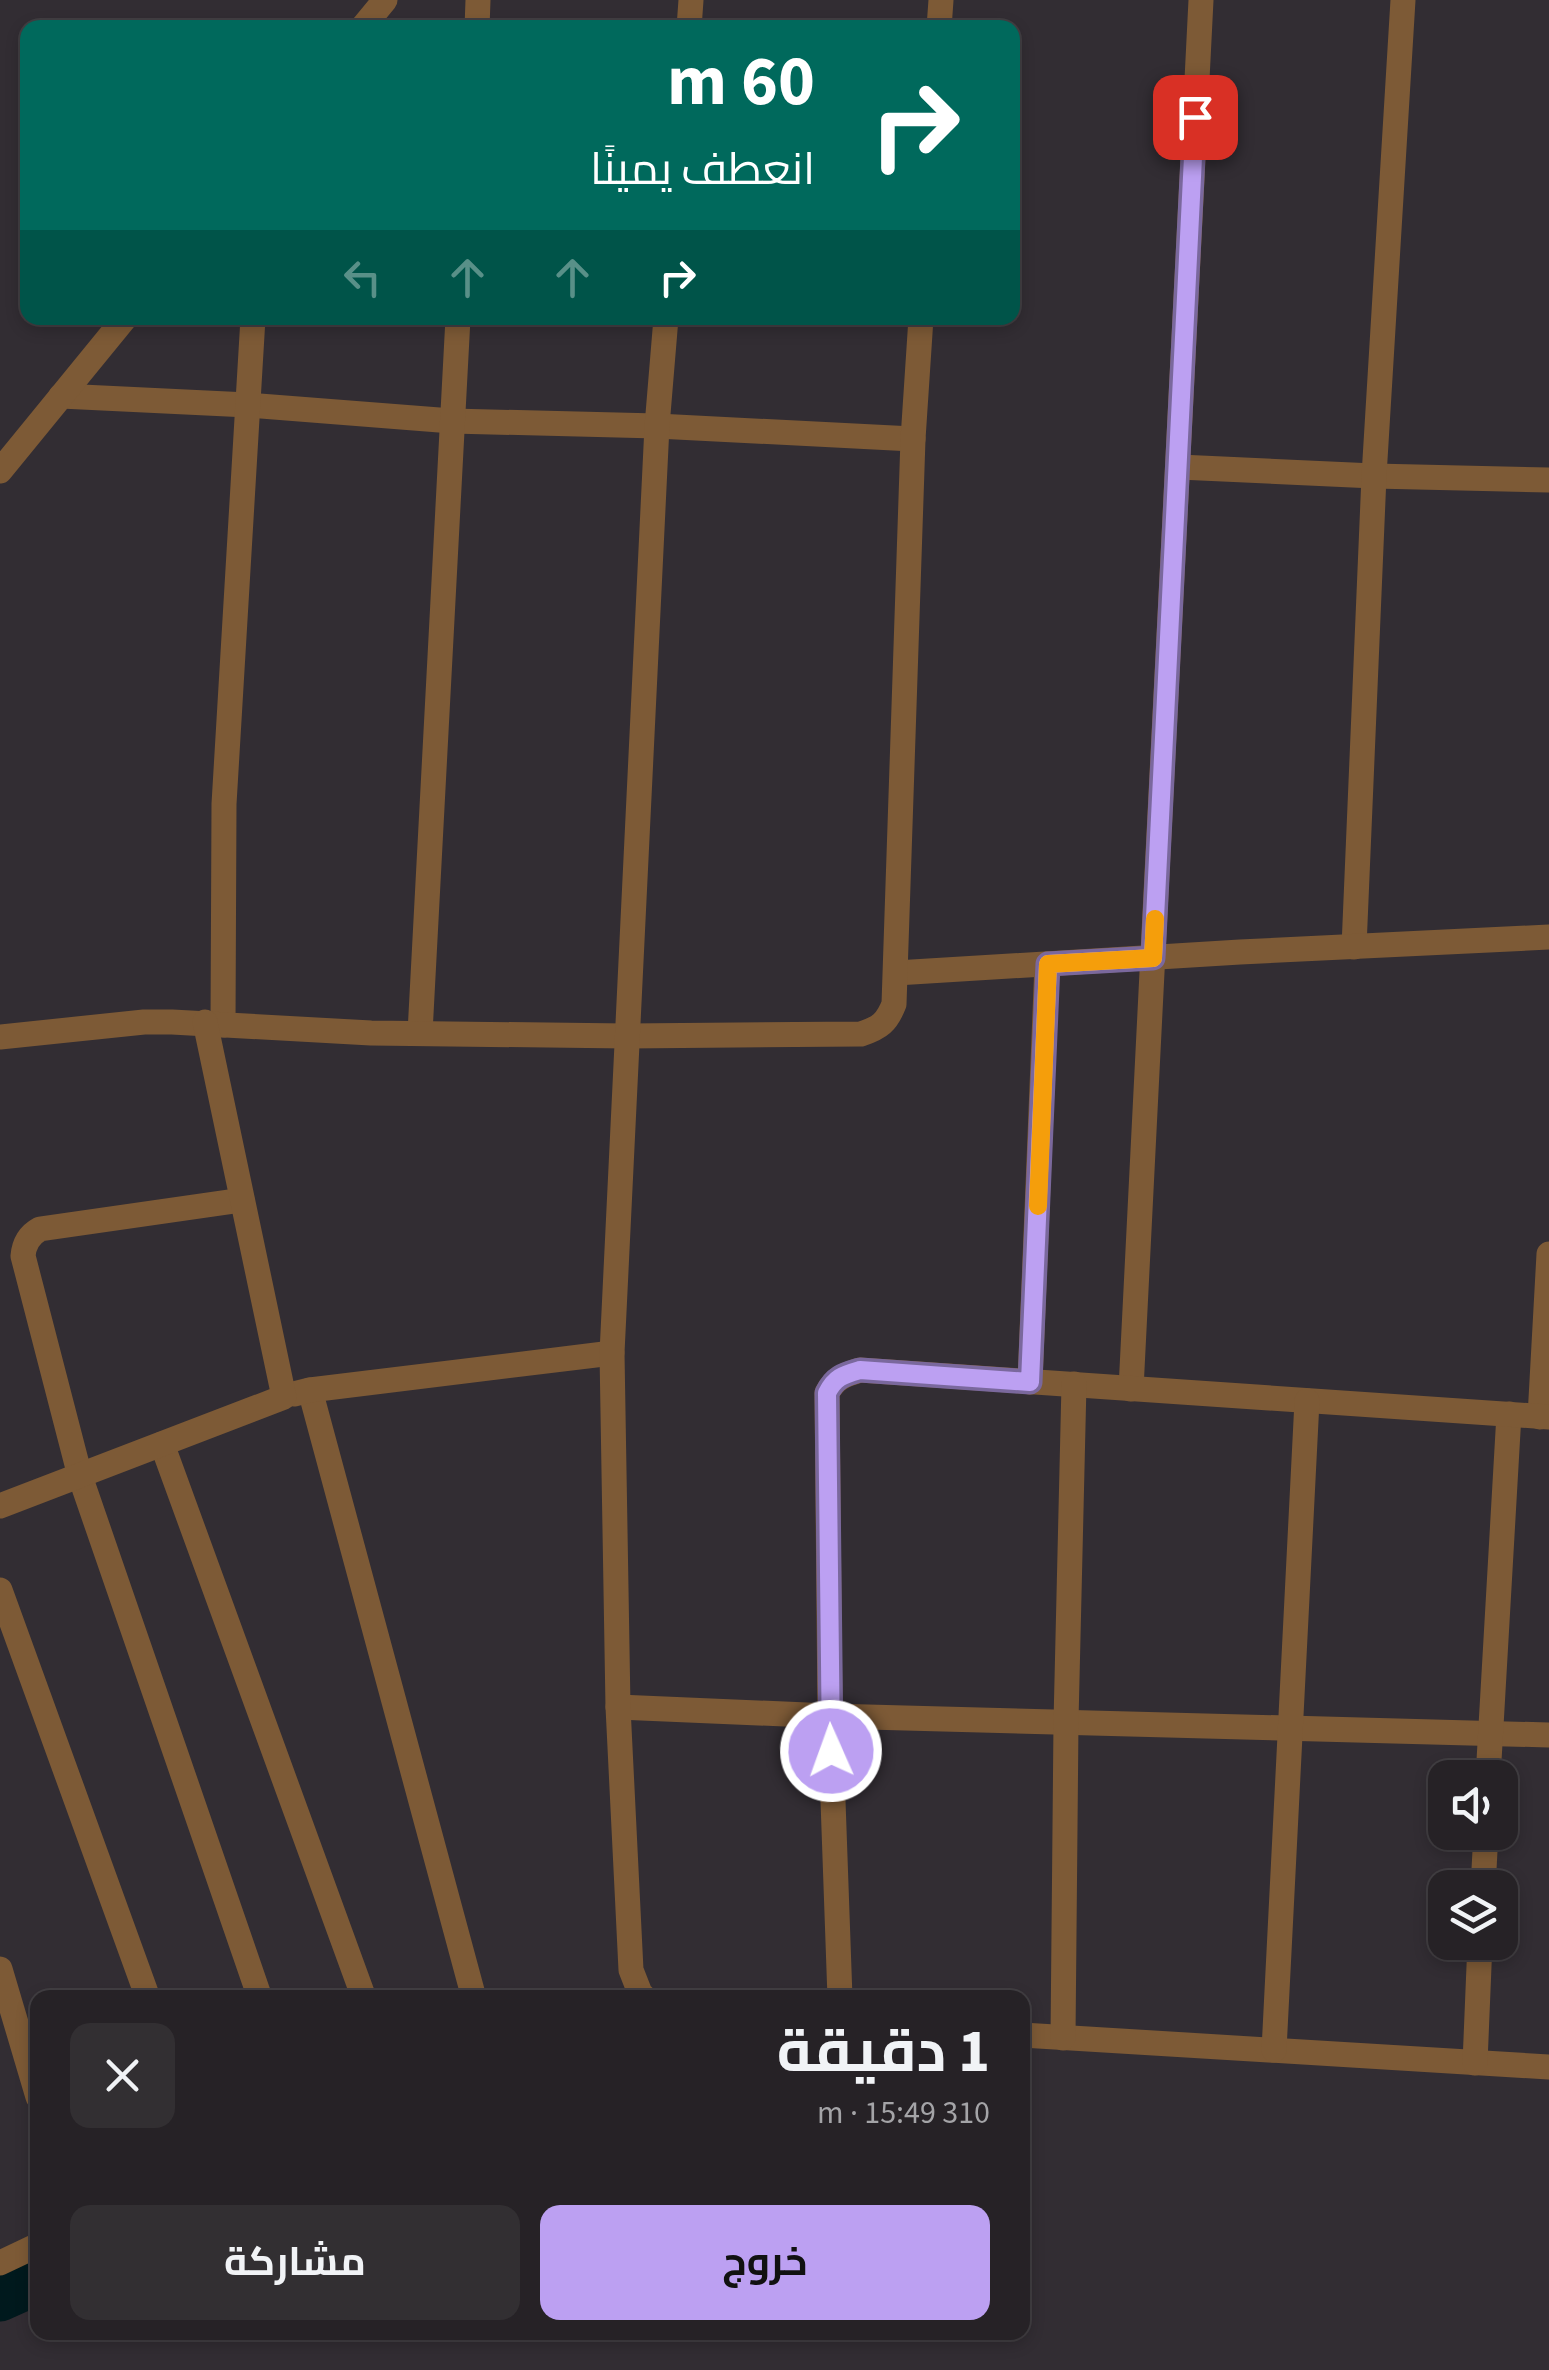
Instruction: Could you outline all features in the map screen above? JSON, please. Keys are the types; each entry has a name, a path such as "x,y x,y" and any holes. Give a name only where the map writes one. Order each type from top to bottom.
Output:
{"street":[{"path":"369,20 385,0"},
{"path":"1131,1388 1200,0"},
{"path":"1354,946 1374,476 1403,0"},
{"path":"0,472 119,325"},
{"path":"253,325 214,1024 242,1200 472,1990"},
{"path":"420,1033 458,325"},
{"path":"636,1990 631,1970 618,1706 612,1354 657,426 665,325"},
{"path":"0,1038 144,1022 299,1030 627,1036 861,1034 876,1030 887,1020 894,1004 896,973 913,439 921,325"},
{"path":"62,396 248,405 452,422 657,426 913,439"},
{"path":"1179,468 1549,480"},
{"path":"896,973 1549,937"},
{"path":"1030,1382 1048,964"},
{"path":"242,1200 40,1229 26,1243 23,1256 80,1476 257,1990"},
{"path":"840,1990 830,1716 827,1393 832,1382 860,1370 1545,1417 1549,1254"},
{"path":"0,1506 297,1393 612,1354"},
{"path":"1062,2038 1074,1384"},
{"path":"1274,2050 1307,1400"},
{"path":"1489,1760 1509,1414"},
{"path":"162,1444 361,1990"},
{"path":"0,1590 145,1990"},
{"path":"618,1706 830,1716 1549,1736"},
{"path":"1474,2063 1479,1960"},
{"path":"0,1969 30,2070"},
{"path":"1030,2036 1549,2067"},
{"path":"0,2263 30,2249"}],"waterway":[{"path":"0,2299 30,2286"}],"slow traffic":[{"path":"1038,1206 1048,964 1153,958 1155,919"}],"route":[{"path":"831,1751 827,1393 832,1382 860,1370 1030,1382 1048,964 1153,958 1195,117"}]}
